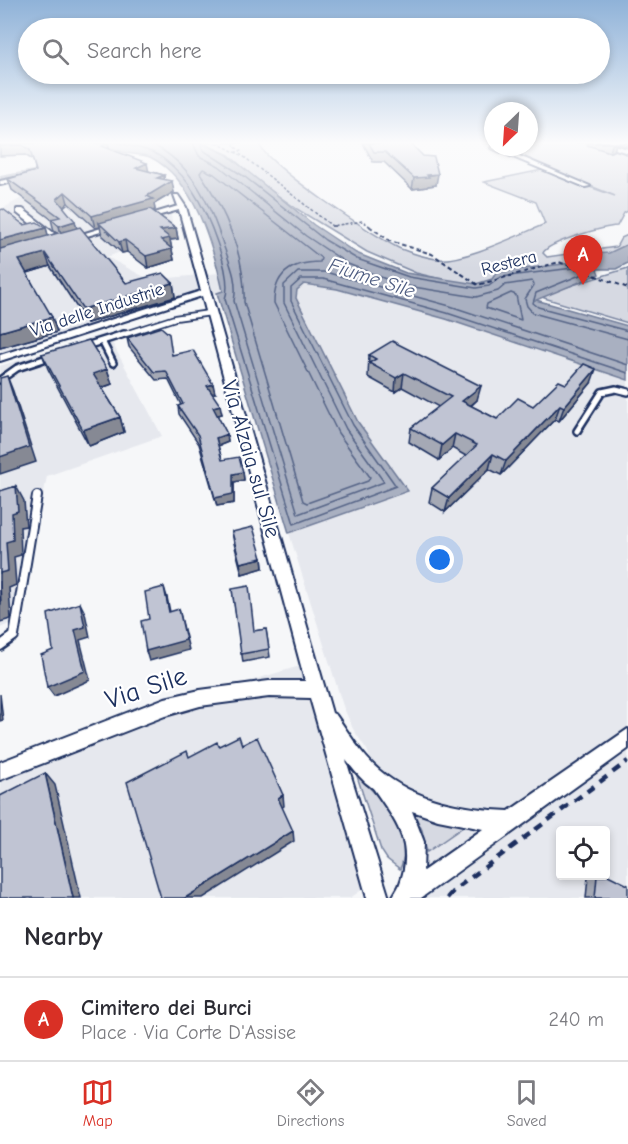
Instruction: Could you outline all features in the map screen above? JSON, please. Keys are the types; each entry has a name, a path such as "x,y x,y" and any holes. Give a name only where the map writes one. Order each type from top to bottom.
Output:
{"street":[{"name":"Via Alzaia sul Sile","path":"176,196 182,207 316,690 378,898"},
{"path":"138,220 182,207"},
{"path":"20,211 60,242"},
{"path":"50,245 127,223"},
{"name":"Via delle Industrie","path":"0,358 204,293"},
{"name":"Via Sile","path":"0,771 165,707 200,698 269,689 316,690"},
{"name":"Via Alzaia sul Sile","path":"322,710 354,756 373,777 424,805 453,815 481,821 512,821"},
{"path":"406,897 628,738"},
{"path":"373,777 399,805 412,830 414,862 406,897"}],"lane":[{"path":"82,347 176,318 210,313"},
{"path":"102,341 113,363"},
{"path":"0,380 17,368 52,356"},
{"path":"577,431 602,392 616,389 628,392"},
{"path":"0,646 14,636 37,496"}],"path":[{"name":"Restera","path":"280,185 332,226 363,221 390,241 434,255 478,285 559,262 628,288"},
{"path":"447,898 454,890 628,761"}],"shaded area":[{"path":"263,185 303,185 370,231 401,249 436,259 447,259 460,257 506,241 545,224 536,202 492,185 584,185 615,196 588,185 628,185 628,211 624,213 617,226 565,240 543,253 547,257 616,247 621,238 628,235 628,252 478,288 416,273 367,252 297,209"},
{"path":"36,190 131,216 170,210 174,232 107,257 150,280 219,273 223,291 0,355 0,210"},
{"path":"628,268 628,323 544,298 544,294"},
{"path":"304,284 337,289 446,319 628,380 628,898 424,898 367,750 353,729 343,706 289,533 407,490 358,422 296,298 296,290"},
{"path":"107,333 162,436 47,476 20,619 0,628 0,366"},
{"path":"300,666 313,716 378,879 350,898 0,898 0,771 156,709"},
{"path":"357,776 385,806 399,830 403,843 400,869 387,859 381,850"},
{"path":"412,809 463,827 427,852 422,830"}],"water":[{"name":"Fiume Sile","path":"182,185 264,185 314,225 356,253 406,273 476,284 492,279 497,272 572,263 581,255 609,253 628,244 628,263 616,269 597,269 599,274 536,300 628,326 628,380 446,319 337,289 304,284 297,290 296,298 358,422 408,491 289,533 217,293 223,291 214,254 200,215"}],"building":[{"path":"16,185 165,185 147,196 153,199 92,216 65,192 57,199 75,221 59,226 51,219 60,217"},
{"path":"3,209 24,225 37,222 46,228 0,240 0,210"},
{"path":"150,209 176,228 160,230 170,238 161,240 172,249 146,256 125,240 119,242 99,223"},
{"path":"80,227 126,283 163,273 173,283 83,309 45,253 19,260 52,317 0,332 0,249"},
{"path":"161,327 169,334 172,355 193,350 213,384 207,386 220,405 213,407 227,434 216,438 222,460 239,457 243,472 233,474 233,494 215,498 198,435 178,406 183,404 166,371 154,372 127,338"},
{"path":"89,340 107,369 93,374 120,417 83,430 42,354"},
{"path":"392,341 481,386 462,401 497,419 518,398 533,406 559,381 566,384 584,364 596,369 564,407 560,405 506,461 493,454 449,498 432,488 477,445 455,434 442,445 411,428 451,397 404,373 396,378 369,363 376,359 369,355"},
{"path":"7,376 29,447 0,457 0,378"},
{"path":"16,486 18,511 12,513 13,540 6,542 8,571 0,573 0,491"},
{"path":"253,527 262,558 240,563 232,532"},
{"path":"249,586 254,631 266,629 269,649 241,654 232,589"},
{"path":"164,587 169,612 179,609 186,640 146,651 141,621 149,619 145,592"},
{"path":"80,603 85,627 75,630 85,671 47,687 41,655 53,650 48,614"},
{"path":"239,736 242,745 257,737 283,795 278,798 293,831 185,898 161,898 127,782 187,751 189,757 217,742 219,746"},
{"path":"45,773 73,898 0,898 0,796"},
{"path":"610,876 628,885 628,898 595,898 597,880 610,880"}],"place":[{"name":"Cimitero dei Burci","path":"583,285"}]}
